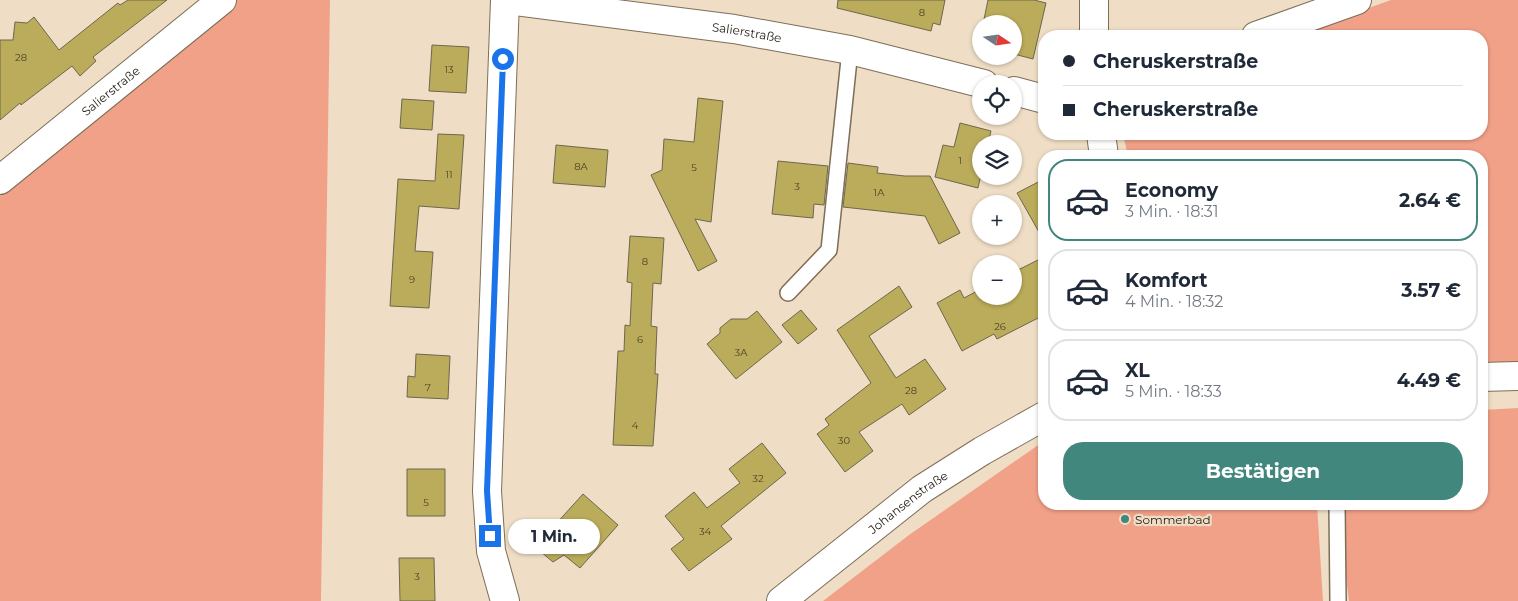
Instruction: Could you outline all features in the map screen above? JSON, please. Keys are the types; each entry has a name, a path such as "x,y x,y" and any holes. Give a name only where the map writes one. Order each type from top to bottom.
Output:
{"street":[{"name":"Salierstraße","path":"0,180 222,0"},
{"name":"Salierstraße","path":"506,0 734,29 850,50 972,81"},
{"path":"505,601 491,550 487,491 506,0"},
{"path":"1094,0 1094,30"},
{"path":"1273,30 1357,0"},
{"path":"1022,93 1038,97"},
{"path":"1488,377 1518,376"},
{"name":"Johansenstraße","path":"782,601 922,489 982,451 1038,419"}],"lane":[{"path":"788,293 829,250 850,50"},
{"path":"1337,510 1338,601"}],"shaded area":[{"path":"236,0 330,0 321,601 0,601 0,193"},
{"path":"1391,0 1518,0 1518,381 1488,379 1488,150 1127,150 1124,140 1488,140 1488,30 1307,30"},
{"path":"1518,408 1518,601 1349,601 1338,510 1488,510 1488,410"},
{"name":"Sommerbad","path":"1038,445 1038,510 1317,510 1323,601 823,601 909,535"}],"building":[{"path":"128,0 167,0 93,57 96,61 80,76 72,66 21,105 20,103 0,120 0,40 13,40 15,22 27,23 34,17 59,50 118,3 120,5"},
{"path":"838,0 945,0 940,25 933,23 931,31 837,8"},
{"path":"988,0 1034,0 1046,3 1040,30 1038,30 1033,59 1022,56 1022,15 985,15"},
{"path":"432,45 469,47 466,93 429,91"},
{"path":"698,98 723,101 711,222 695,219 717,261 698,271 651,175 662,170 664,139 694,142"},
{"path":"402,99 434,101 432,130 400,128"},
{"path":"960,123 991,131 990,135 972,135 972,185 979,185 978,188 935,177 943,145 954,147"},
{"path":"438,134 464,135 459,209 419,206 415,251 433,252 429,308 390,306 398,179 435,181"},
{"path":"556,145 608,150 605,187 553,183"},
{"path":"778,161 828,166 824,205 814,204 813,218 772,214"},
{"path":"848,163 878,167 877,173 930,176 960,233 939,244 925,216 843,207"},
{"path":"1038,182 1038,230 1022,202 1022,195 1017,193"},
{"path":"630,236 664,238 661,284 653,283 651,326 657,327 655,374 658,374 653,446 613,445 618,351 624,351 625,325 630,326 632,283 627,282"},
{"path":"1038,260 1038,318 997,339 994,334 962,351 937,303 960,290 964,298 972,294 972,305 1022,305 1022,268"},
{"path":"899,286 912,307 869,336 896,378 925,359 946,389 909,415 902,404 859,432 873,451 845,472 817,434 829,425 825,419 871,383 837,330"},
{"path":"801,310 817,329 798,344 782,325"},
{"path":"757,311 782,342 736,379 707,344 720,333 720,328 731,319 747,319"},
{"path":"416,354 450,356 448,399 407,397 408,376 415,377"},
{"path":"762,443 786,473 721,526 732,539 689,571 671,549 684,539 665,516 694,492 707,508 740,483 729,469"},
{"path":"407,469 445,469 445,516 407,516"},
{"path":"583,494 618,525 580,568 564,555 553,562 535,547"},
{"path":"399,558 434,558 435,601 400,601"}],"place":[{"name":"Sommerbad","path":"1125,519"}],"route":[{"path":"490,536 487,491 503,59"}]}
